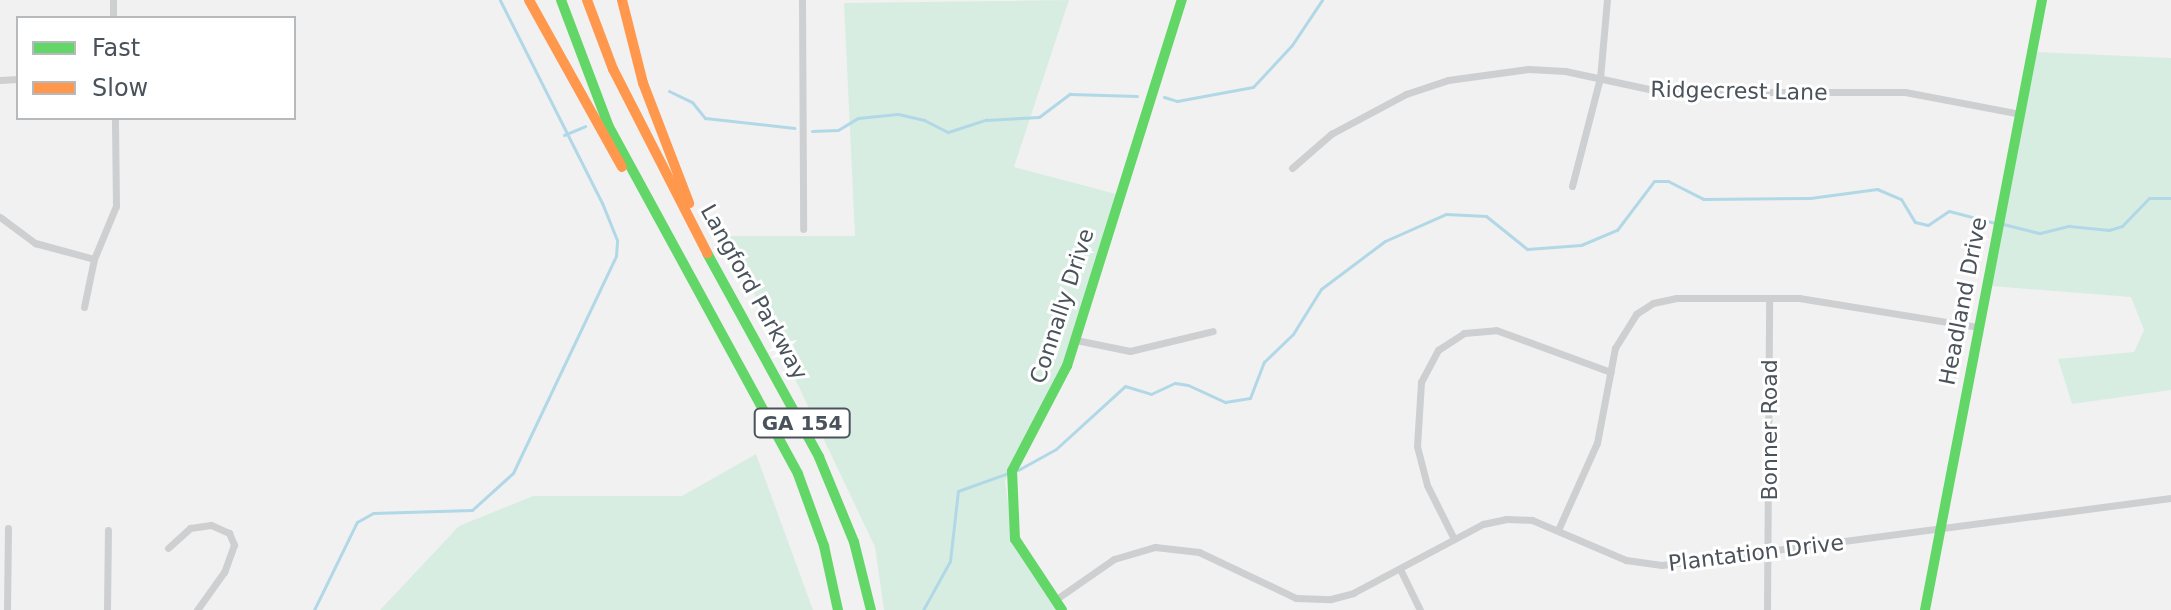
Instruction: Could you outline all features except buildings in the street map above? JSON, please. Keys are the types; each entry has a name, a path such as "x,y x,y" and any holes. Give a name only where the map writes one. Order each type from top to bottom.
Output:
{"main road":[{"path":"529,0 611,150 664,227"},
{"name":"Langford Parkway","path":"561,0 609,127 798,474 824,546 838,610"},
{"name":"Langford Parkway","path":"587,0 628,101 819,457 854,542 871,610"},
{"path":"622,0 643,83 707,248"},
{"name":"Connally Drive","path":"1062,610 1015,539 1009,485 1016,458 1052,400 1076,340 1182,0"},
{"name":"Headland Drive","path":"1925,610 2042,0"}],"street":[{"path":"802,0 803,229"},
{"path":"1572,186 1600,78 1607,0"},
{"name":"Ridgecrest Lane","path":"1292,168 1331,134 1362,115 1448,80 1528,69 1600,78 1663,92 1905,92 2020,114"},
{"path":"84,307 94,259 116,206 115,120"},
{"path":"0,217 35,243 94,259"},
{"name":"Bonner Road","path":"1767,610 1770,551 1769,298"},
{"path":"1558,530 1597,443 1622,331 1636,314 1664,300 1824,300 1979,327"},
{"path":"1454,539 1427,485 1417,446 1421,382 1438,350 1464,333 1496,330 1611,372"},
{"path":"1076,340 1130,351 1213,331"},
{"name":"Plantation Drive","path":"1055,600 1114,559 1155,547 1199,552 1284,594 1310,600 1353,593 1454,539 1506,519 1558,530 1645,565 2171,498"},
{"path":"168,548 190,528 211,525 229,533 234,545 224,572 197,610"},
{"path":"7,610 8,528"},
{"path":"107,610 108,530"},
{"path":"1400,569 1420,610"}],"green space":[{"path":"1069,0 1014,167 1116,194 1072,346 1005,481 1013,540 1063,610 884,610 875,547 727,236 855,236 844,3"},
{"path":"2037,52 2171,58 2171,390 2072,404 2058,359 2134,352 2144,330 2131,297 1991,286"},
{"path":"756,454 813,610 380,610 459,526 533,496 682,496"}],"waterway":[{"path":"314,610 357,522 373,513 472,510 513,473 616,256 617,240 602,203 500,0"},
{"path":"1164,97 1177,101 1253,87 1292,45 1322,0"},
{"path":"669,91 692,102 705,118 794,128"},
{"path":"812,131 838,130 858,118 898,114 924,120 948,132 986,120 1039,117 1070,94 1137,96"},
{"path":"564,135 585,126"},
{"path":"1018,470 1056,449 1125,386 1151,394 1175,383 1188,385 1225,402 1250,398 1264,362 1293,334 1321,289 1385,241 1446,214 1486,216 1527,249 1581,245 1617,230 1654,181 1668,181 1703,199 1810,198 1877,189 1901,199 1915,222 1928,225 1949,211 1995,223"},
{"path":"2003,224 2040,233 2069,226 2109,230 2122,226 2149,198 2171,198"},
{"path":"923,610 950,561 958,491 1011,472"}],"traffic: fast":[{"path":"561,0 609,127 798,474 824,546 838,610"},
{"path":"1062,610 1015,539 1012,471 1067,366 1182,0"},
{"path":"1925,610 2042,0"},
{"path":"707,253 819,457 854,542 871,610"}],"traffic: slow":[{"path":"529,0 622,167"},
{"path":"587,0 613,69 707,253"},
{"path":"622,0 643,83 689,203"}]}
